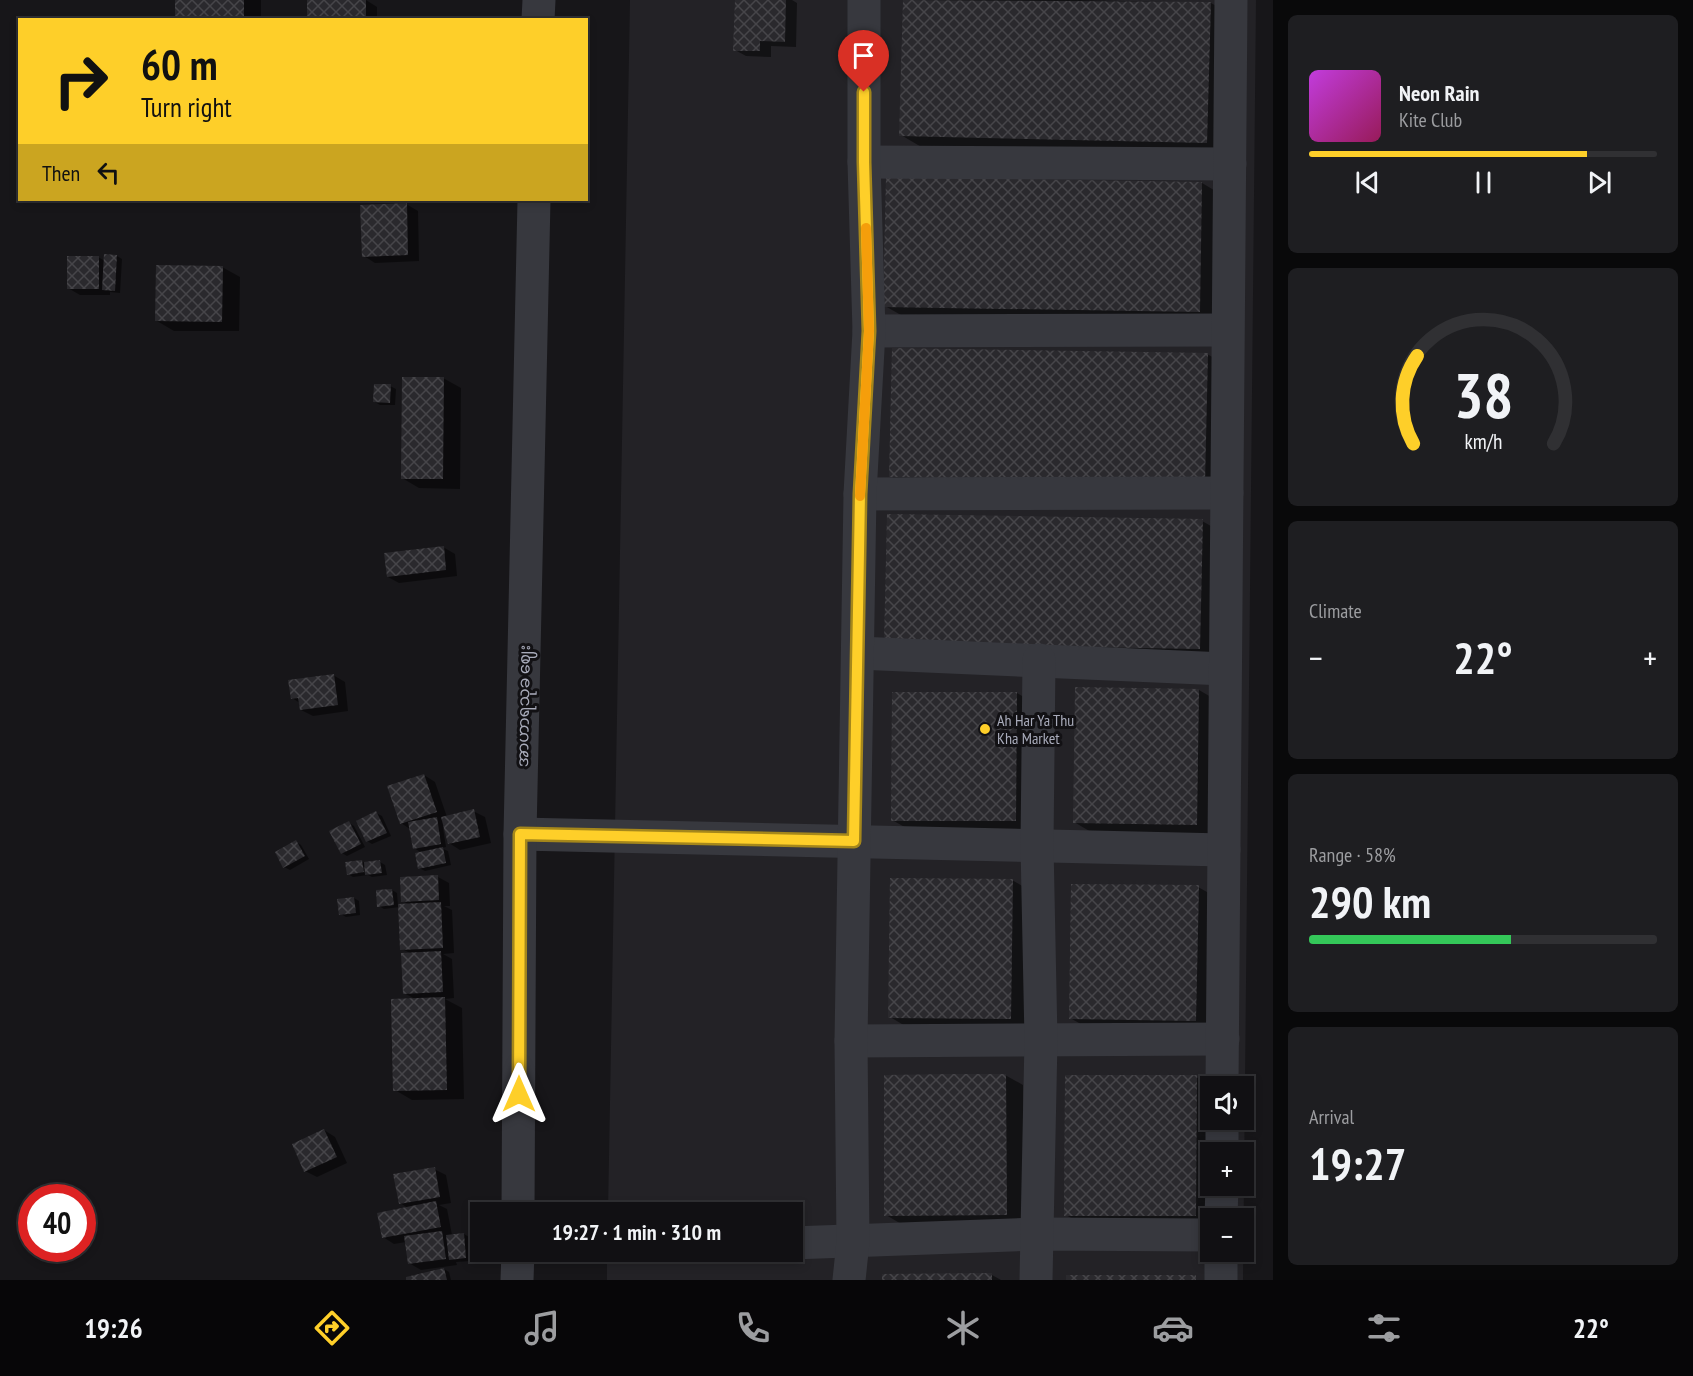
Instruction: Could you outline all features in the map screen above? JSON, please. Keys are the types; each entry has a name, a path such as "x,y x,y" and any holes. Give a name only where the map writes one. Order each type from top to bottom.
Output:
{"street":[{"path":"538,18 539,0"},
{"path":"849,1280 853,1242 851,1041 860,494 869,331 864,162 864,0"},
{"path":"1222,1076 1231,0"},
{"path":"864,162 1230,164"},
{"name":"အာဟာရသုခ ဈေး","path":"518,1202 520,834 534,201"},
{"path":"869,331 1227,330"},
{"path":"860,494 1227,493"},
{"path":"858,653 1225,669"},
{"path":"1036,1280 1041,1040 1037,845 1039,660"},
{"path":"520,834 1224,850"},
{"path":"851,1041 1222,1039"},
{"path":"803,1243 1036,1234 1200,1235"},
{"path":"517,1280 518,1262"},
{"path":"1221,1262 1221,1280"}],"shaded area":[{"name":"Ah Har Ya Thu Kha Market","path":"630,0 1256,0 1245,1076 1200,1076 1200,1130 1245,1130 1244,1142 1200,1142 1200,1196 1244,1196 1244,1208 1200,1208 1200,1262 1243,1262 1243,1280 607,1280 607,1262 803,1262 803,1202 608,1202"}],"building":[{"path":"175,0 244,0 244,18 175,18"},
{"path":"307,0 366,0 366,18 307,18"},
{"path":"735,0 786,0 785,42 760,41 760,51 733,51"},
{"path":"903,0 1211,2 1207,143 899,136"},
{"path":"886,177 1202,182 1200,312 883,307"},
{"path":"407,203 408,255 362,257 360,205"},
{"path":"104,254 117,255 115,291 102,290"},
{"path":"67,256 99,256 99,289 67,289"},
{"path":"156,265 223,266 222,322 155,321"},
{"path":"892,348 1208,353 1205,483 889,477"},
{"path":"402,377 444,377 443,479 401,479"},
{"path":"374,384 391,384 390,403 373,402"},
{"path":"887,514 1203,519 1200,649 884,644"},
{"path":"444,546 446,570 387,577 384,553"},
{"path":"334,674 338,705 300,710 298,698 291,699 288,680"},
{"path":"1075,687 1199,689 1197,825 1073,823"},
{"path":"892,692 1017,692 1016,821 891,821"},
{"path":"424,774 437,812 400,824 387,786"},
{"path":"474,809 480,837 448,844 441,817"},
{"path":"376,811 387,833 366,842 356,821"},
{"path":"437,817 441,844 413,849 408,822"},
{"path":"349,821 361,844 341,854 329,831"},
{"path":"296,840 305,856 283,868 275,852"},
{"path":"443,847 446,863 418,869 415,853"},
{"path":"362,860 364,872 347,875 345,862"},
{"path":"380,860 382,873 365,875 364,862"},
{"path":"438,875 439,900 401,902 400,877"},
{"path":"890,878 1013,879 1011,1019 888,1018"},
{"path":"1071,884 1199,885 1196,1021 1069,1019"},
{"path":"392,889 394,905 377,907 376,890"},
{"path":"354,897 356,913 339,915 337,899"},
{"path":"441,902 443,948 400,950 398,904"},
{"path":"441,951 443,992 403,994 401,953"},
{"path":"445,997 447,1090 393,1091 391,999"},
{"path":"1006,1074 1007,1215 884,1216 884,1075"},
{"path":"1065,1075 1197,1075 1196,1216 1064,1216"},
{"path":"324,1129 337,1157 304,1172 292,1144"},
{"path":"435,1167 440,1197 399,1204 393,1174"},
{"path":"436,1201 441,1227 382,1238 377,1213"},
{"path":"442,1231 446,1259 408,1264 404,1236"},
{"path":"464,1233 466,1258 449,1260 446,1235"},
{"path":"444,1268 447,1280 406,1280 406,1277"},
{"path":"992,1273 992,1280 882,1280 882,1274"},
{"path":"1066,1275 1196,1275 1196,1280 1066,1280"}],"slow traffic":[{"path":"860,496 869,331 866,228"}],"place":[{"name":"Ah Har Ya Thu Kha Market","path":"985,729"}],"route":[{"path":"519,1094 520,834 854,841 860,494 869,331 864,92"}]}
